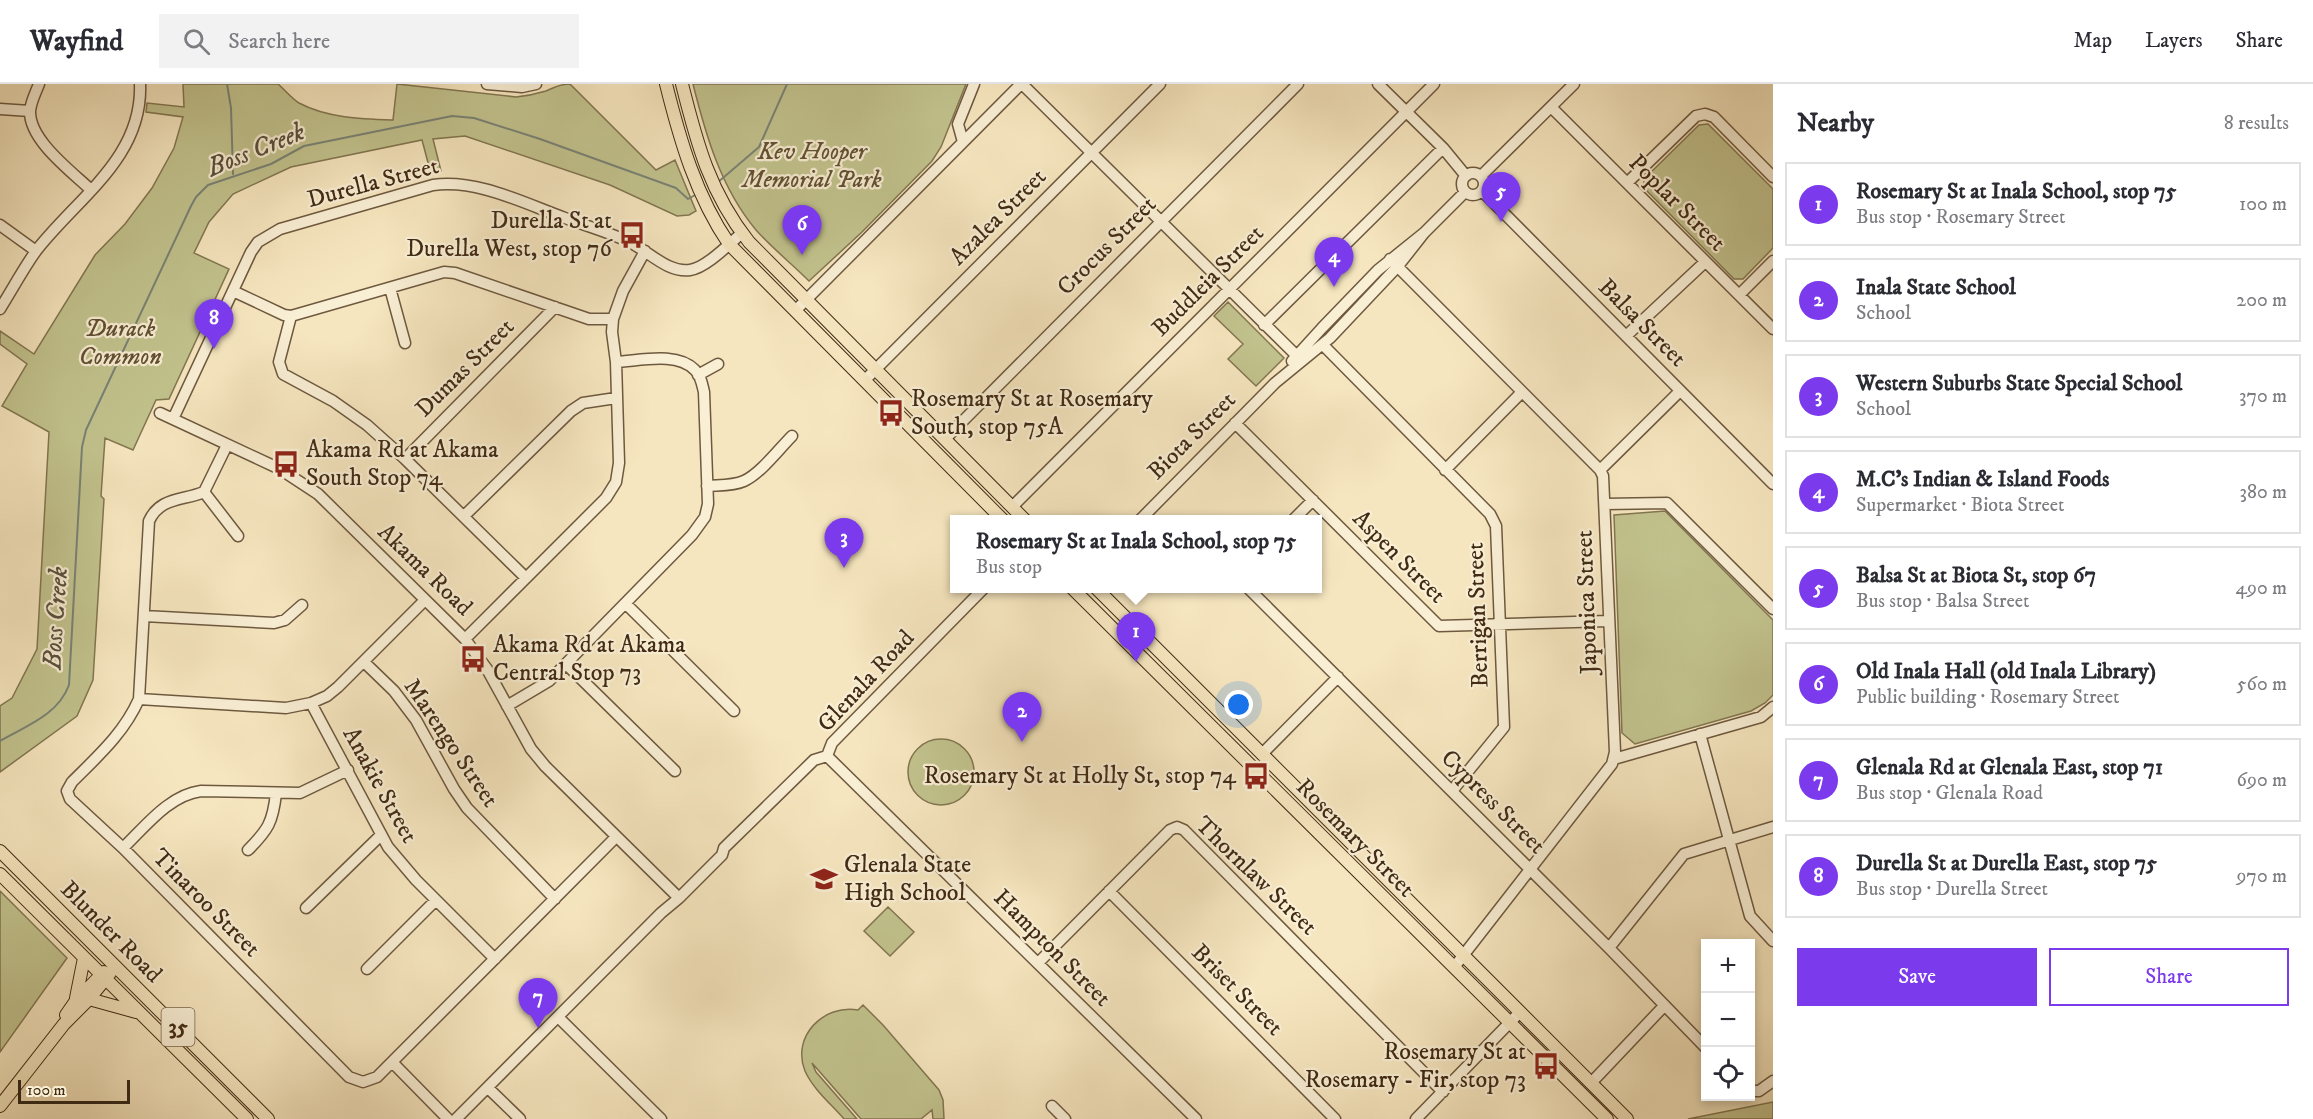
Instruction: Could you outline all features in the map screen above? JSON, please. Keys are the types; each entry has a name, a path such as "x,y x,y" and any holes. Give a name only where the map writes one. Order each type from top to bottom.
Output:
{"main road":[{"path":"666,84 678,133 695,179 729,244 999,515"},
{"path":"682,84 696,142 708,173 725,209 742,233 1021,515"},
{"name":"Rosemary Street","path":"1077,593 1607,1119"},
{"name":"Rosemary Street","path":"1101,593 1627,1119"},
{"name":"Blunder Road","path":"0,851 268,1119"},
{"name":"Blunder Road","path":"0,874 247,1119"},
{"path":"75,1002 84,958"},
{"path":"64,1024 64,1019 75,1002 115,965"},
{"path":"0,1106 64,1024 89,999 103,976"},
{"path":"89,999 97,999 140,1013"}],"street":[{"path":"39,84 30,111 36,133 43,143 91,190"},
{"path":"0,309 36,251 113,166 129,142 138,115 140,84"},
{"path":"487,84 522,87 536,84"},
{"path":"963,142 958,124 974,84"},
{"path":"796,310 1022,84 1299,359"},
{"name":"Azalea Street","path":"865,380 1160,84"},
{"name":"Crocus Street","path":"946,438 1298,84"},
{"path":"1378,84 1443,148 1466,176"},
{"name":"Buddleia Street","path":"1012,507 1434,84"},
{"path":"1481,176 1574,84"},
{"name":"Poplar Street","path":"1551,107 1773,329"},
{"path":"0,110 30,111"},
{"path":"1627,183 1696,116 1706,114 1714,117 1773,177"},
{"path":"962,115 974,132"},
{"path":"1263,325 1443,148"},
{"path":"1472,173 1481,176 1484,181 1482,191 1472,195 1465,192 1462,182 1466,176 1472,173"},
{"name":"Durella Street","path":"173,419 251,252 258,242 280,229 444,183 465,184 481,188 629,241 667,266 679,270 692,270 702,266 742,233"},
{"name":"Balsa Street","path":"1482,191 1773,484"},
{"name":"Biota Street","path":"1144,515 1299,359 1322,328 1465,192"},
{"path":"0,225 36,251"},
{"path":"465,639 606,498 616,482 619,463 613,319 623,291 645,251"},
{"path":"1739,295 1773,261"},
{"path":"1394,262 1600,470 1680,391"},
{"name":"Biota Street","path":"1299,359 1323,345 1394,262"},
{"path":"1626,336 1705,262"},
{"path":"233,291 284,315 291,316 444,272 455,273 589,319 613,319"},
{"path":"390,288 405,343"},
{"name":"Dumas Street","path":"405,459 555,307"},
{"path":"291,316 279,362 283,374 342,407 367,425 405,459 526,578"},
{"name":"Berrigan Street","path":"1323,345 1490,514 1496,526 1504,727 1452,791"},
{"path":"507,706 540,688 566,664 699,527 705,517 708,504 704,392 698,375 686,363 675,360 616,362"},
{"path":"698,375 718,364"},
{"path":"1445,470 1522,392"},
{"path":"464,516 571,411 583,403 616,398"},
{"name":"Akama Road","path":"160,413 280,469 318,494 465,639 487,669 531,749 545,766 677,896"},
{"name":"Aspen Street","path":"1235,423 1439,626 1608,621"},
{"path":"707,486 744,481 792,436"},
{"path":"227,445 204,492 238,536"},
{"name":"Japonica Street","path":"1600,470 1603,476 1605,504 1614,759"},
{"name":"Tinaroo Street","path":"204,492 167,502 153,513 149,521 140,699 119,734 72,782 67,791 70,799 123,848 350,1077 357,1081 371,1081 616,837"},
{"path":"1297,515 1313,500"},
{"path":"1605,504 1662,501 1667,503 1773,609"},
{"name":"Glenala Road","path":"456,1119 661,913 717,851 724,848 814,760 827,756 832,743 979,593"},
{"name":"Cypress Street","path":"1253,593 1705,1047"},
{"path":"140,699 286,708 311,703 327,696 338,687 425,600"},
{"path":"144,616 274,623 285,620 302,604"},
{"path":"626,604 734,711"},
{"name":"Marengo Street","path":"364,662 406,705 467,808 555,899"},
{"path":"566,664 675,771"},
{"path":"1262,754 1338,678"},
{"name":"Anakie Street","path":"311,703 381,835 407,871 495,959"},
{"path":"1455,966 1605,775 1614,759 1761,717 1773,707"},
{"path":"1700,734 1750,916 1773,941"},
{"name":"Hampton Street","path":"827,756 1196,1119"},
{"path":"123,848 177,798 189,792 201,790 300,793 348,770"},
{"path":"248,850 268,828 272,820 276,793"},
{"name":"Thornlaw Street","path":"1038,963 1170,830 1177,827 1184,830 1443,1092"},
{"path":"1608,948 1680,857 1689,851 1773,827"},
{"path":"306,908 381,835"},
{"name":"Briset Street","path":"1109,891 1335,1119"},
{"path":"367,969 436,900"},
{"path":"1591,1083 1664,1006"},
{"path":"1416,1119 1520,1012"},
{"path":"558,1017 661,1119"},
{"path":"392,1062 448,1119"},
{"path":"1755,1091 1759,1091 1773,1081"},
{"path":"488,1088 520,1119"},
{"path":"1052,1106 1065,1119"}],"green space":[{"name":"Durack Common","path":"183,84 278,84 299,103 321,112 357,118 393,120 397,84 516,97 570,84 656,170 675,160 696,211 689,215 677,216 610,185 465,136 433,139 441,171 431,174 422,140 291,167 233,194 209,222 194,253 229,269 169,399 156,400 133,450 105,438 101,496 104,499 93,680 77,716 0,772 0,706 12,698 37,649 49,432 2,406 27,364 0,344 0,331 34,354 95,255 125,224 152,188 174,148 183,117 146,112 147,103 184,107"},
{"name":"Kev Hooper Memorial Park","path":"693,84 966,84 941,147 932,161 862,232 809,281 756,230 733,197 709,142"},
{"path":"1708,124 1773,189 1773,248 1743,279 1734,279 1644,188 1644,179 1699,125"},
{"path":"1228,302 1284,358 1256,386 1228,359 1243,344 1214,316"},
{"path":"1665,511 1773,620 1773,695 1751,711 1635,744 1622,733 1614,515"},
{"path":"941,739 954,741 969,754 974,772 972,785 959,800 941,805 928,803 913,790 908,772 910,759 923,744"},
{"path":"0,891 67,958 0,1052"},
{"path":"888,907 914,932 890,956 864,931"},
{"path":"863,1005 939,1090 943,1100 944,1119 933,1119 932,1110 921,1119 861,1119 812,1063 816,1072 857,1119 844,1119 813,1084 805,1071 802,1058 803,1046 813,1025 833,1012 845,1009 858,1010"},
{"path":"1773,1102 1773,1119 1688,1119"}],"waterway":[{"path":"227,84 231,108 233,174"},
{"name":"Boss Creek","path":"717,183 759,147 787,84"},
{"name":"Boss Creek","path":"0,741 49,712 64,695 69,685 82,447 86,430 191,206 208,185 271,164 304,146 452,116 474,118 540,139 676,188 688,199 697,194"}],"place":[{"name":"Balsa St at Biota St, stop 67","path":"1501,222"},
{"name":"Durella St at Durella West, stop 76","path":"632,235"},
{"name":"Old Inala Hall (old Inala Library)","path":"802,255"},
{"name":"M.C's Indian & Island Foods","path":"1334,287"},
{"name":"Durella St at Durella East, stop 75","path":"214,349"},
{"name":"Rosemary St at Rosemary South, stop 75A","path":"891,413"},
{"name":"Akama Rd at Akama South Stop 74","path":"286,464"},
{"name":"Western Suburbs State Special School","path":"844,568"},
{"name":"Akama Rd at Akama Central Stop 73","path":"473,659"},
{"name":"Rosemary St at Inala School, stop 75","path":"1136,662"},
{"name":"Inala State School","path":"1022,742"},
{"name":"Rosemary St at Holly St, stop 74","path":"1256,776"},
{"name":"Glenala State High School","path":"824,879"},
{"name":"Glenala Rd at Glenala East, stop 71","path":"538,1028"},
{"name":"Rosemary St at Rosemary - Fir, stop 73","path":"1546,1066"}]}
